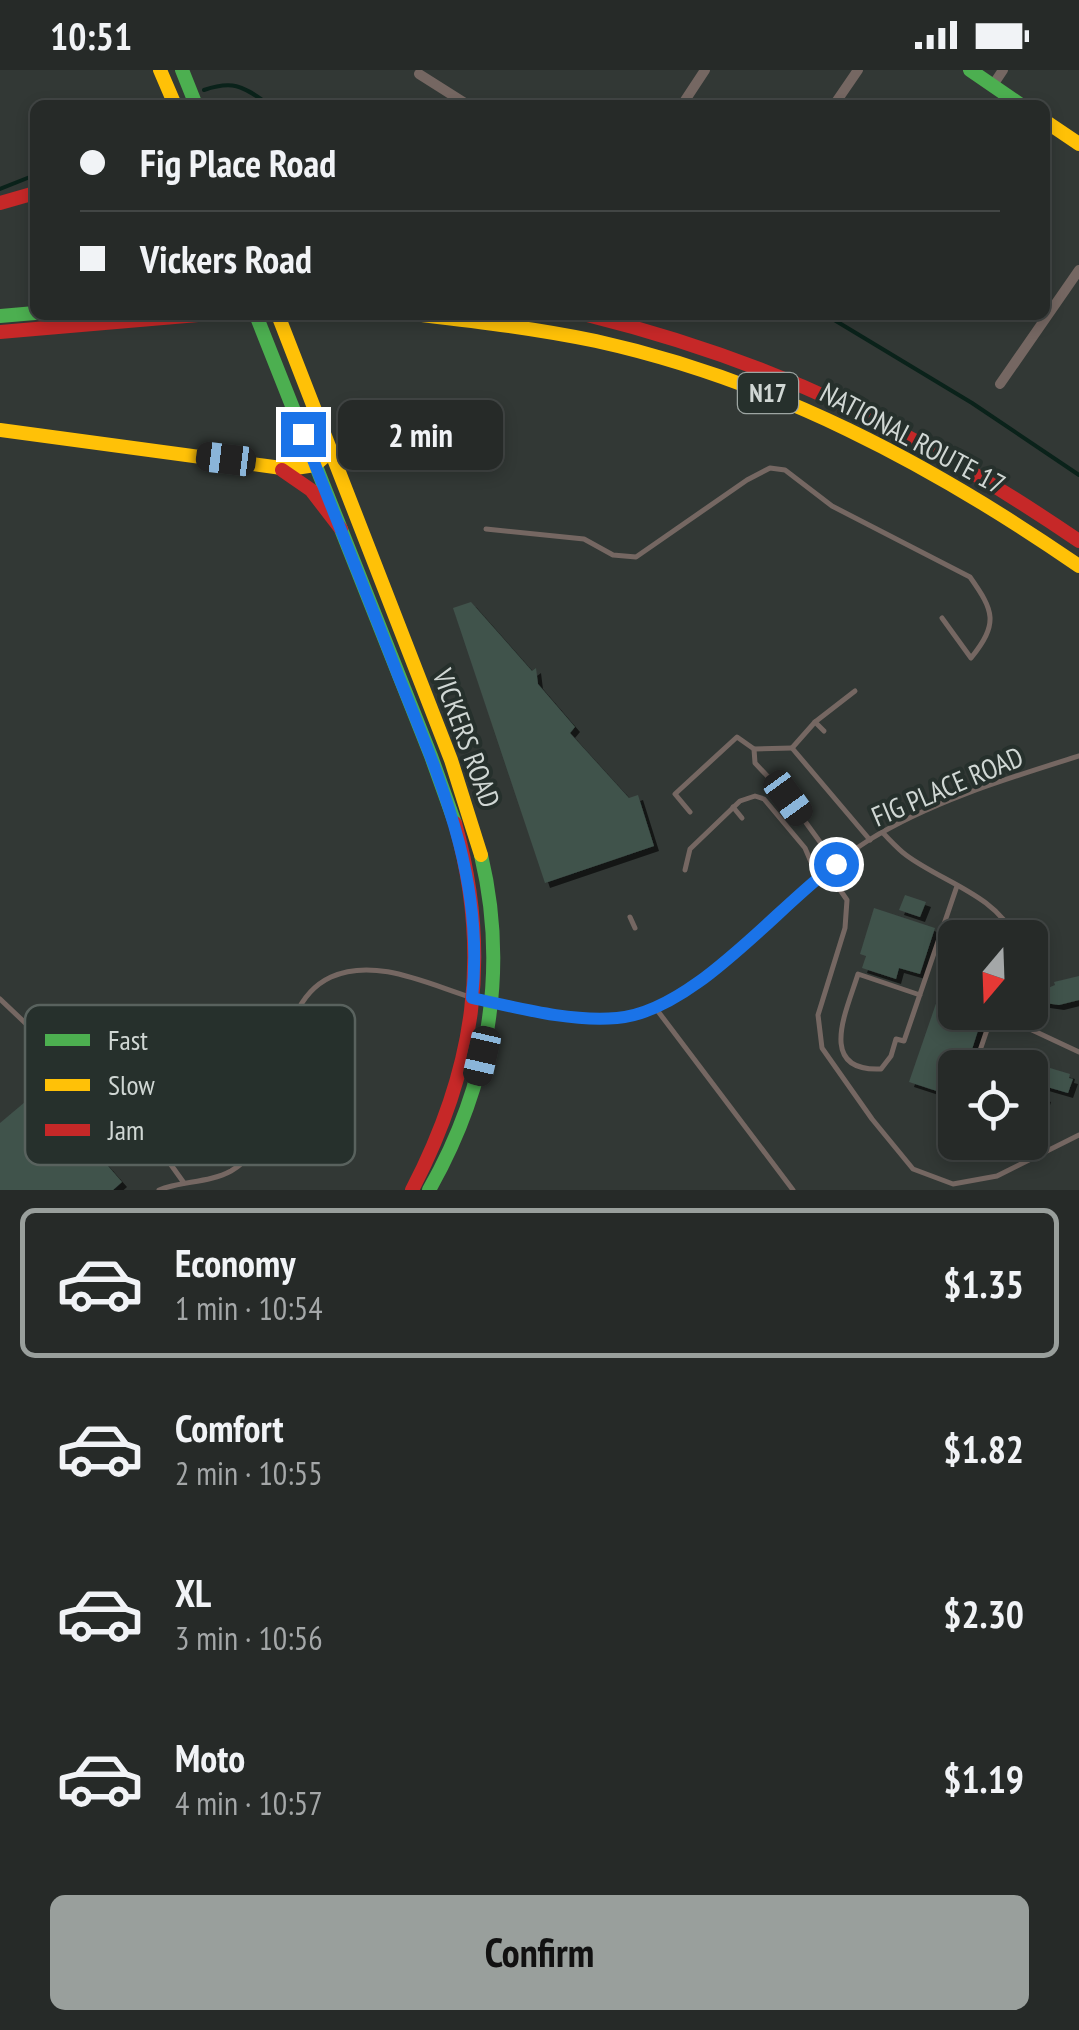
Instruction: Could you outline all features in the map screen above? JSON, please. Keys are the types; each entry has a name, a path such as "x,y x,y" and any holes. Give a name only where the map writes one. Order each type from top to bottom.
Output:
{"main road":[{"path":"160,70 173,100"},
{"path":"182,70 194,100"},
{"path":"970,70 1010,100"},
{"path":"1050,124 1079,144"},
{"path":"0,204 30,195"},
{"path":"0,316 30,313"},
{"path":"0,332 140,320"},
{"name":"VICKERS ROAD","path":"258,320 456,829 472,892 476,960 459,1070 446,1116 412,1190"},
{"name":"VICKERS ROAD","path":"280,320 378,567 476,839 491,908 487,1035 467,1112 429,1190"},
{"name":"NATIONAL ROUTE 17","path":"488,320 636,350 738,381 846,426 912,460 984,501 1079,566"},
{"name":"N17","path":"605,320 724,353 823,392 964,467 1079,541"},
{"path":"0,430 260,463 280,469 305,470 330,452"},
{"path":"280,469 311,490 341,529"}],"street":[{"path":"685,100 704,70"},
{"path":"837,100 858,70"},
{"path":"992,85 1003,70"},
{"path":"418,74 460,100"},
{"path":"1050,312 1079,270"},
{"path":"1000,384 1044,320"}],"lane":[{"path":"486,529 584,539 613,554 636,557 747,480 770,468 784,470 832,506 970,577 992,616 990,630 971,658 942,618"},
{"path":"792,748 814,722 855,691"},
{"path":"814,722 824,732"},
{"path":"690,812 675,794 737,736 754,748 792,748 870,840"},
{"path":"754,748 755,762 788,798 836,864"},
{"name":"FIG PLACE ROAD","path":"301,1005 328,978 358,970 425,982 491,1002 584,1018 621,1018 680,994 710,973 818,877 870,840 920,814 1079,756"},
{"path":"685,870 690,849 740,801 755,796 764,800 805,848 818,877"},
{"path":"733,807 742,818"},
{"path":"883,833 906,855 1007,920"},
{"path":"826,871 848,900 845,928 818,1015 822,1048 913,1170 953,1184 997,1176 1079,1134"},
{"path":"920,995 858,974 839,1047 849,1062 866,1070 881,1069 891,1056 896,1039 904,1041 920,995 957,886"},
{"path":"630,917 635,928"},
{"path":"0,999 25,1023"},
{"path":"654,1006 793,1190"},
{"path":"1032,1030 1079,1052"},
{"path":"171,1165 184,1182"},
{"name":"FIG PLACE ROAD","path":"158,1190 209,1179 238,1165"}],"building":[{"path":"471,602 532,671 536,668 538,684 575,727 570,733 629,798 638,795 654,846 545,883 453,608"},
{"path":"905,895 926,902 920,917 899,910"},
{"path":"874,908 935,928 920,974 899,968 896,979 862,968 866,956 860,954"},
{"path":"1079,976 1079,1000 1048,1003 1048,988 1054,982"},
{"path":"938,998 938,1030 978,1030 972,1050 938,1050 938,1091 909,1082"},
{"path":"1048,1067 1070,1074 1073,1079 1068,1093 1048,1087"},
{"path":"25,1102 25,1165 107,1165 122,1182 113,1190 0,1190 0,1123"}],"waterway":[{"path":"204,90 232,85 262,100"},
{"path":"0,189 30,177"},
{"path":"834,320 972,403 1079,475"}],"traffic: fast":[{"path":"182,70 194,100"},
{"path":"970,70 1014,100"},
{"path":"0,316 30,313"},
{"path":"258,320 455,823"},
{"path":"429,1190 466,1110 488,1027 493,942 481,855"}],"traffic: slow":[{"path":"160,70 173,100"},
{"path":"1050,124 1079,144"},
{"path":"280,320 451,760 481,855"},
{"path":"461,320 596,341 725,378 788,402 908,460 1079,566"},
{"path":"0,430 289,469 315,465 330,452"}],"traffic: jam":[{"path":"0,203 30,194"},
{"path":"0,332 140,320"},
{"path":"606,320 720,355 843,405 962,467 1079,541"},
{"path":"282,470 311,490 341,529"},
{"path":"412,1190 451,1100 471,1011 473,919 455,823"}],"route":[{"path":"303,434 447,798 472,892 476,960 472,998 584,1018 621,1018 650,1008 680,994 710,973 836,864"}]}
